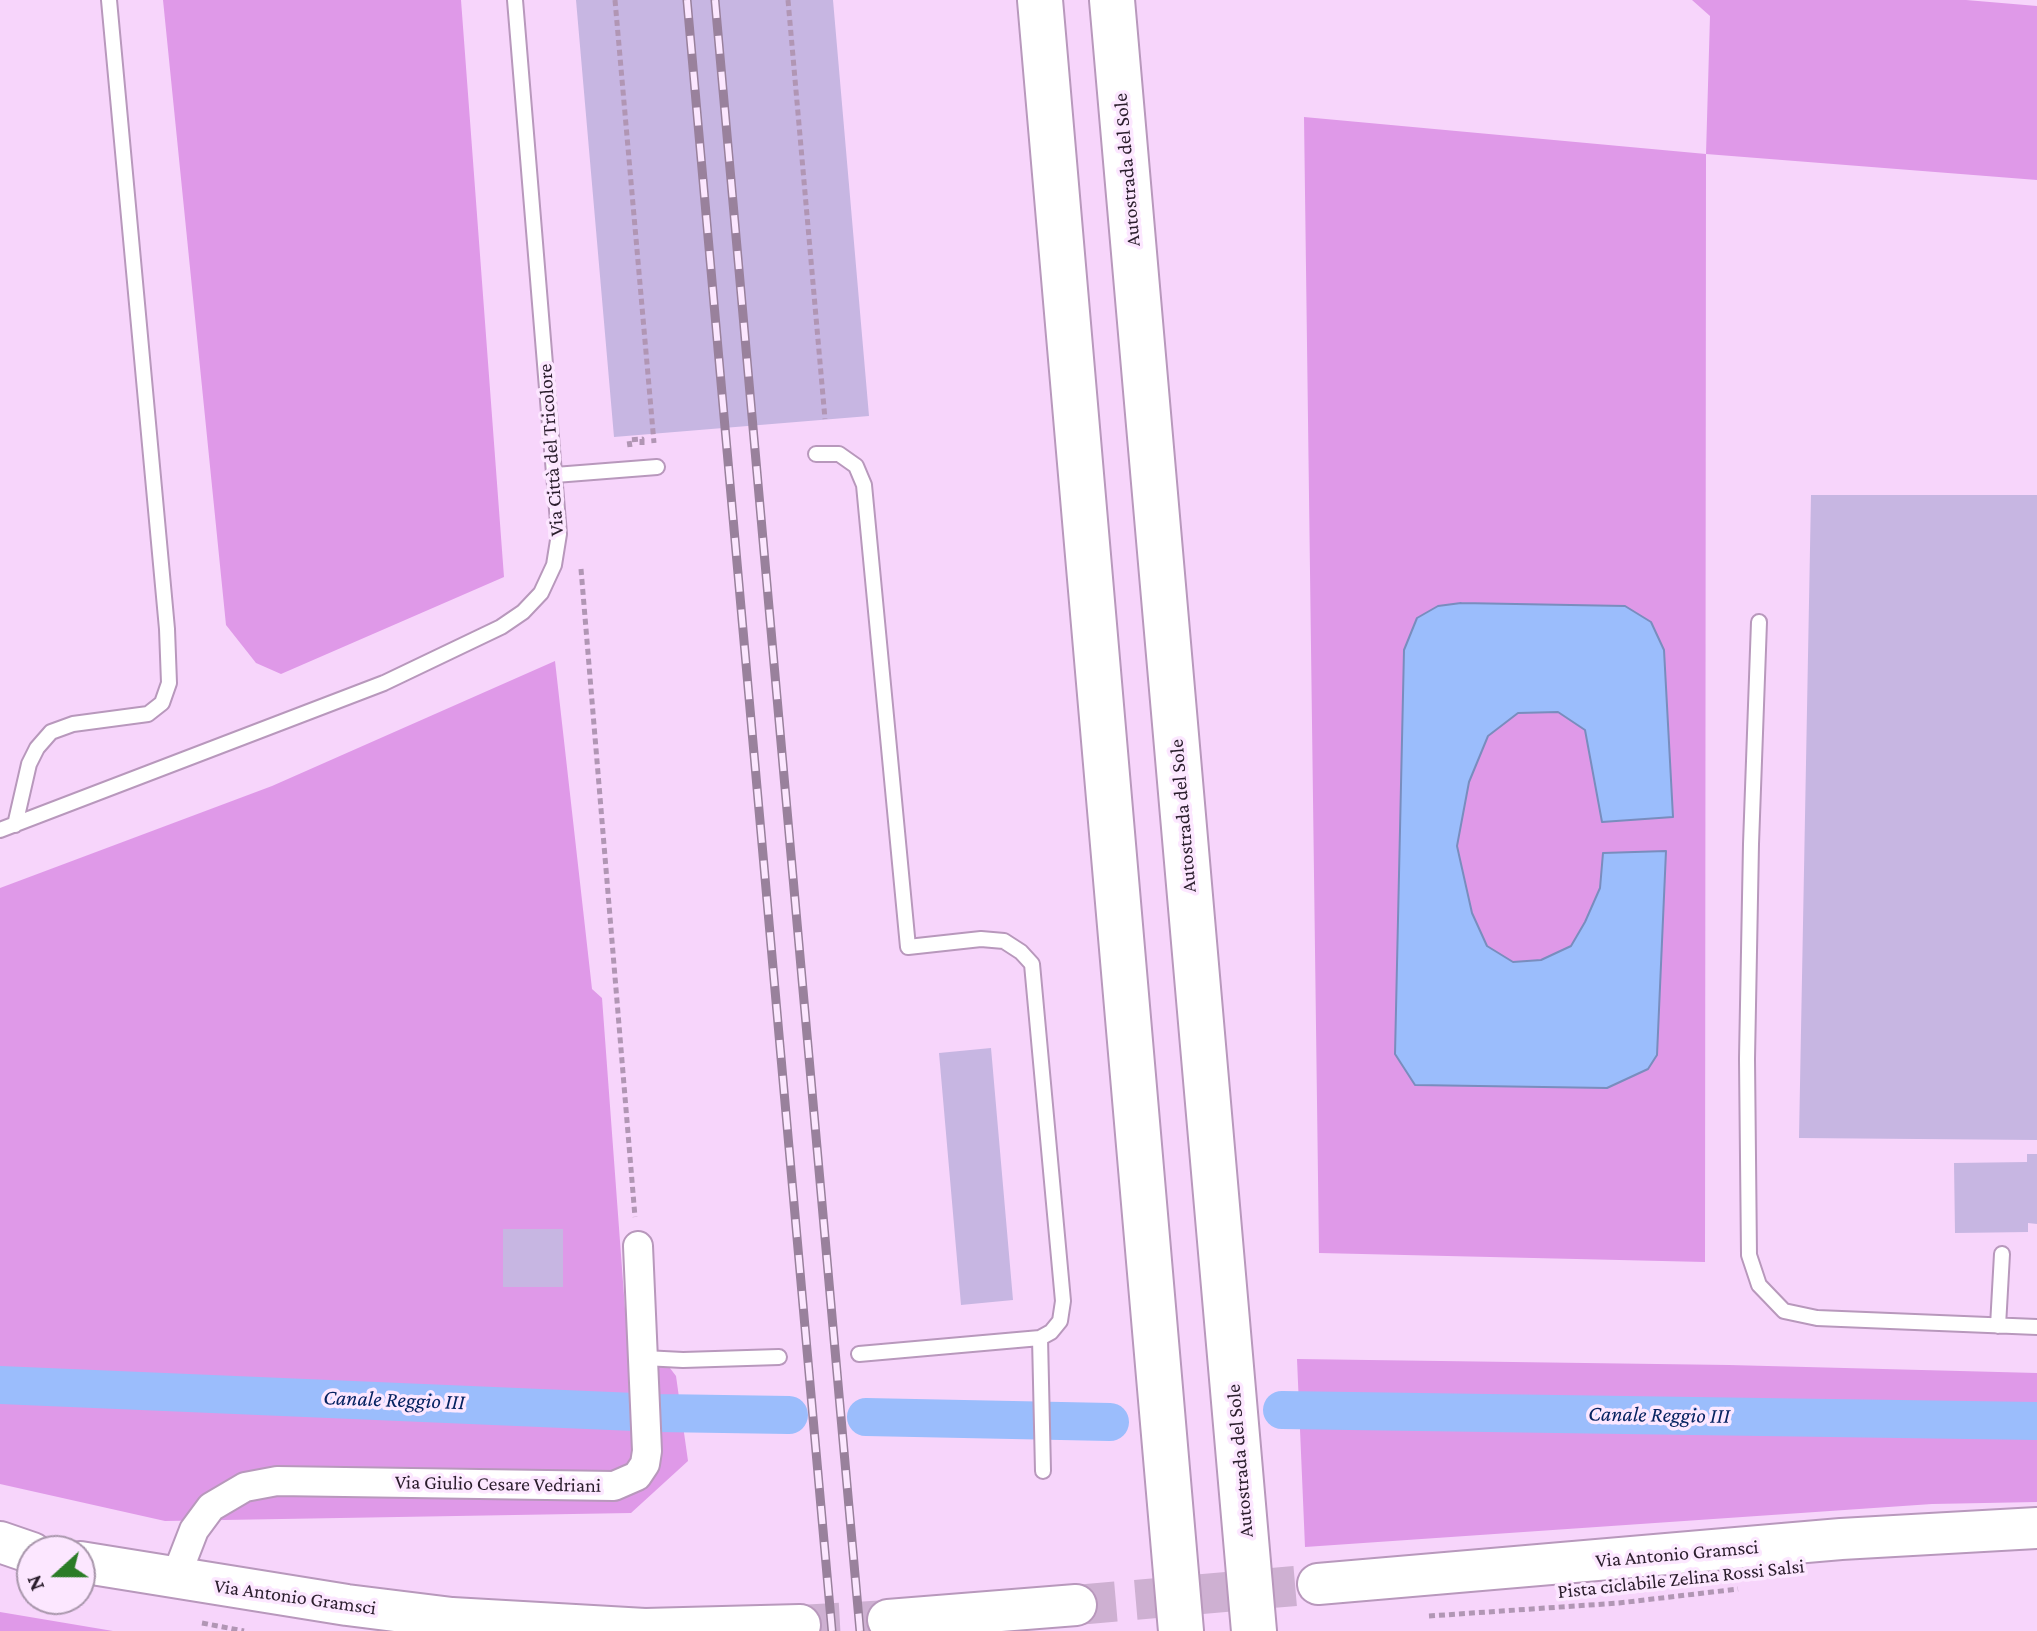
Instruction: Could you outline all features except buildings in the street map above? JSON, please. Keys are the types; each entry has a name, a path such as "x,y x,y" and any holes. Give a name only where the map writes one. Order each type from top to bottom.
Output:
{"highway":[{"path":"1040,0 1181,1631"},
{"name":"Autostrada del Sole","path":"1112,0 1254,1631"}],"street":[{"name":"Via Giulio Cesare Vedriani","path":"175,1579 194,1530 211,1507 245,1487 277,1481 614,1486 637,1476 645,1464 647,1451 638,1246"},
{"name":"Via Antonio Gramsci","path":"1318,1584 1841,1539 2037,1528"},
{"name":"Via Antonio Gramsci","path":"96,1565 347,1605 452,1618 645,1629 800,1625"},
{"path":"888,1620 1076,1605"}],"lane":[{"path":"7,828 29,764 37,748 51,732 73,724 148,714 162,703 169,683 167,629 109,0"},
{"name":"Via Città del Tricolore","path":"7,828 384,683 446,656 501,627 523,612 541,593 554,565 559,534 515,0"},
{"path":"816,454 839,454 856,466 864,485 908,947 981,939 1004,941 1032,964 1063,1301 1060,1321 1051,1332 1040,1338 859,1354"},
{"path":"555,475 657,467"},
{"path":"1759,622 1747,1059 1749,1255 1759,1285 1784,1311 1817,1318 2037,1327"},
{"path":"1998,1326 2002,1254"},
{"path":"1040,1338 1043,1471"},
{"path":"644,1367 683,1360 779,1357"}],"path":[{"path":"615,0 653,434"},
{"path":"788,0 825,419"},
{"path":"581,567 638,1246"},
{"name":"Pista ciclabile Zelina Rossi Salsi","path":"1423,1616 1619,1603 1744,1589"}],"shaded area":[{"path":"163,0 461,0 504,577 281,674 256,663 226,625"},
{"path":"1692,0 1966,0 2037,6 2037,180 1706,154 1710,16"},
{"path":"1304,117 1706,154 1705,1262 1319,1253"},
{"path":"555,661 592,989 602,998 625,1309 676,1376 688,1461 631,1513 165,1521 0,1484 0,888 272,786"},
{"path":"1297,1359 2037,1373 2037,1502 1932,1504 1305,1547"},
{"path":"0,1612 113,1631 0,1631"}],"water":[{"path":"1461,603 1625,606 1651,622 1664,650 1673,817 1602,822 1585,730 1558,712 1518,713 1488,736 1469,782 1457,846 1472,913 1487,946 1513,962 1541,960 1571,946 1600,888 1603,853 1666,851 1657,1055 1648,1069 1607,1088 1415,1085 1395,1054 1404,650 1417,618 1438,606"}],"waterway":[{"name":"Canale Reggio III","path":"0,1385 658,1413 789,1415"},
{"name":"Canale Reggio III","path":"1282,1410 2037,1421"},
{"name":"Canale Reggio III","path":"866,1417 1110,1422"}],"tunnel":[{"path":"1076,1605 1318,1584"},
{"path":"800,1625 888,1620"}],"railway":[{"path":"687,0 832,1631"},
{"path":"715,0 860,1631"}]}
